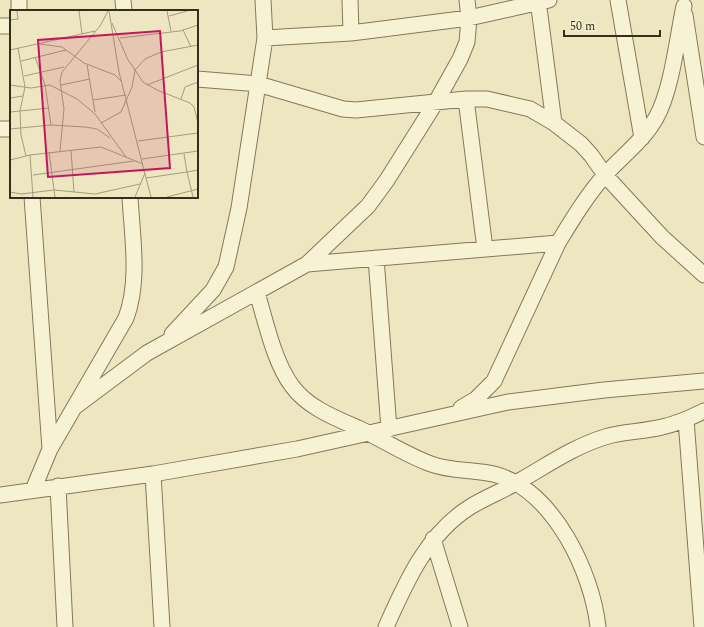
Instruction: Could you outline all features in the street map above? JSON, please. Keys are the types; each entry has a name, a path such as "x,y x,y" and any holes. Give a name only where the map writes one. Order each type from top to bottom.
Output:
{"street":[{"path":"123,0 124,10"},
{"path":"164,344 213,290 226,267 239,208 265,38 263,0"},
{"path":"350,0 351,33"},
{"path":"76,406 147,353 307,264 368,206 387,180 436,102 460,59 467,42 467,0"},
{"path":"618,0 642,138"},
{"path":"265,38 351,33 468,18 542,1 554,123"},
{"path":"454,413 476,399 494,381 558,243 605,175 642,138 656,118 666,95 683,3"},
{"path":"683,3 704,136"},
{"path":"198,79 258,84 343,109 356,110 466,99 487,99 514,104 530,109 554,123 581,144 605,175 662,237 704,275"},
{"path":"466,99 485,249"},
{"path":"32,198 50,449"},
{"path":"33,490 50,449 126,318 132,303 134,285 130,198"},
{"path":"307,264 558,243"},
{"path":"376,258 389,429"},
{"path":"257,293 280,365 292,386 304,398 328,414 431,464 486,473 516,483 548,511 567,537 587,581 598,627"},
{"path":"0,494 153,474 297,449 454,413 547,396 704,381"},
{"path":"386,627 402,590 433,540 451,521 470,507 516,483 578,446 607,436 662,427 686,420 704,411"},
{"path":"686,420 702,627"},
{"path":"153,474 162,627"},
{"path":"58,486 65,627"},
{"path":"433,540 460,627"}]}
